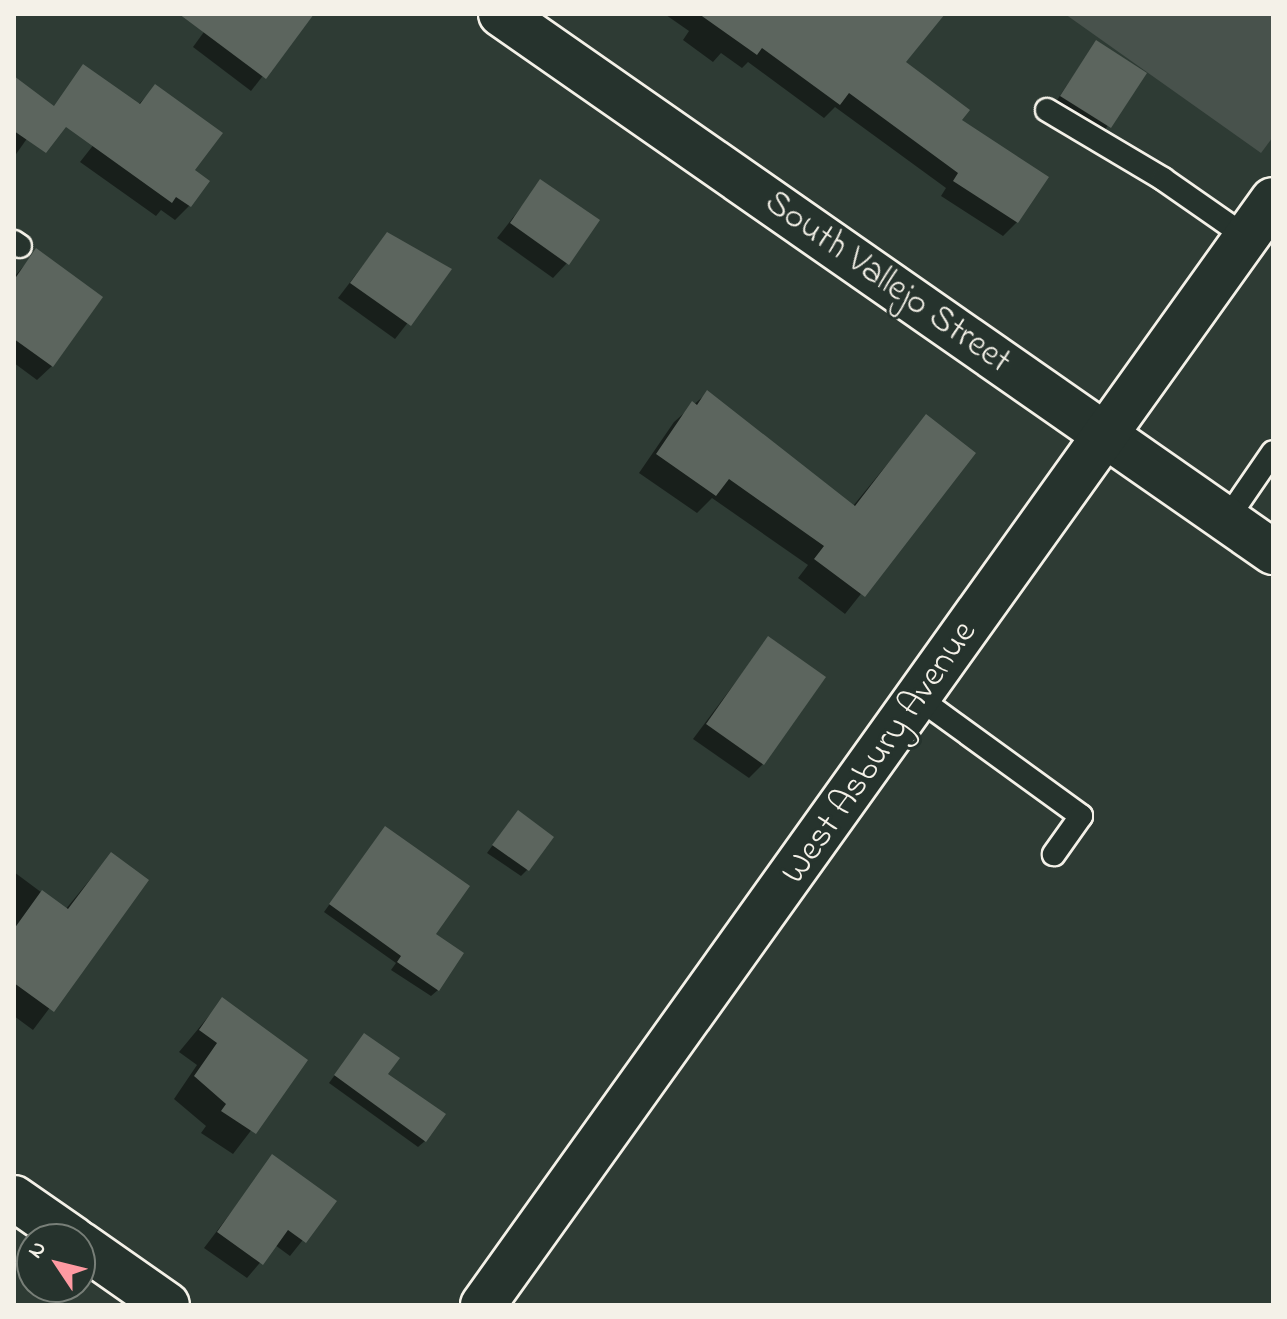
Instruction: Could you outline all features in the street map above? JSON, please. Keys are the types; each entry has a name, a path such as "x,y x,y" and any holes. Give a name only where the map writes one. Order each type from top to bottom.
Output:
{"street":[{"name":"South Vallejo Street","path":"501,14 1273,552"},
{"name":"West Asbury Avenue","path":"483,1305 920,699 1104,434 1273,200"},
{"path":"14,1198 50,1223"},
{"path":"96,1255 167,1305"}],"lane":[{"path":"1047,110 1163,179 1246,237"},
{"path":"1227,519 1273,452"},
{"path":"920,699 1081,816 1054,854"}],"shaded area":[{"path":"1065,14 1273,14 1273,137 1261,153"}],"building":[{"path":"179,14 314,14 266,79"},
{"path":"699,14 945,14 906,62 970,110 962,120 1049,177 1018,223 953,181 958,173 849,93 840,105 762,48 757,55"},
{"path":"1096,40 1147,73 1111,128 1060,96"},
{"path":"83,64 140,104 155,84 223,133 195,170 210,181 191,207 176,197 172,203 66,127 46,153 14,131 14,76 54,106"},
{"path":"540,179 600,220 569,265 510,223"},
{"path":"387,232 452,269 411,326 350,283"},
{"path":"36,248 103,297 53,367 14,339 14,280"},
{"path":"707,390 855,506 926,414 976,453 865,597 814,559 824,546 729,479 716,496 656,454 692,401 697,405"},
{"path":"768,636 826,677 764,765 706,724"},
{"path":"518,810 554,837 529,871 492,845"},
{"path":"385,826 470,886 436,934 464,953 439,991 397,962 401,956 329,904"},
{"path":"111,852 149,880 54,1012 14,983 14,929 42,890 68,909"},
{"path":"222,997 308,1060 256,1134 221,1111 226,1104 194,1076 217,1043 199,1030"},
{"path":"364,1033 400,1058 388,1074 446,1114 426,1142 334,1075"},
{"path":"272,1154 337,1201 306,1243 288,1230 263,1265 217,1232"}]}
